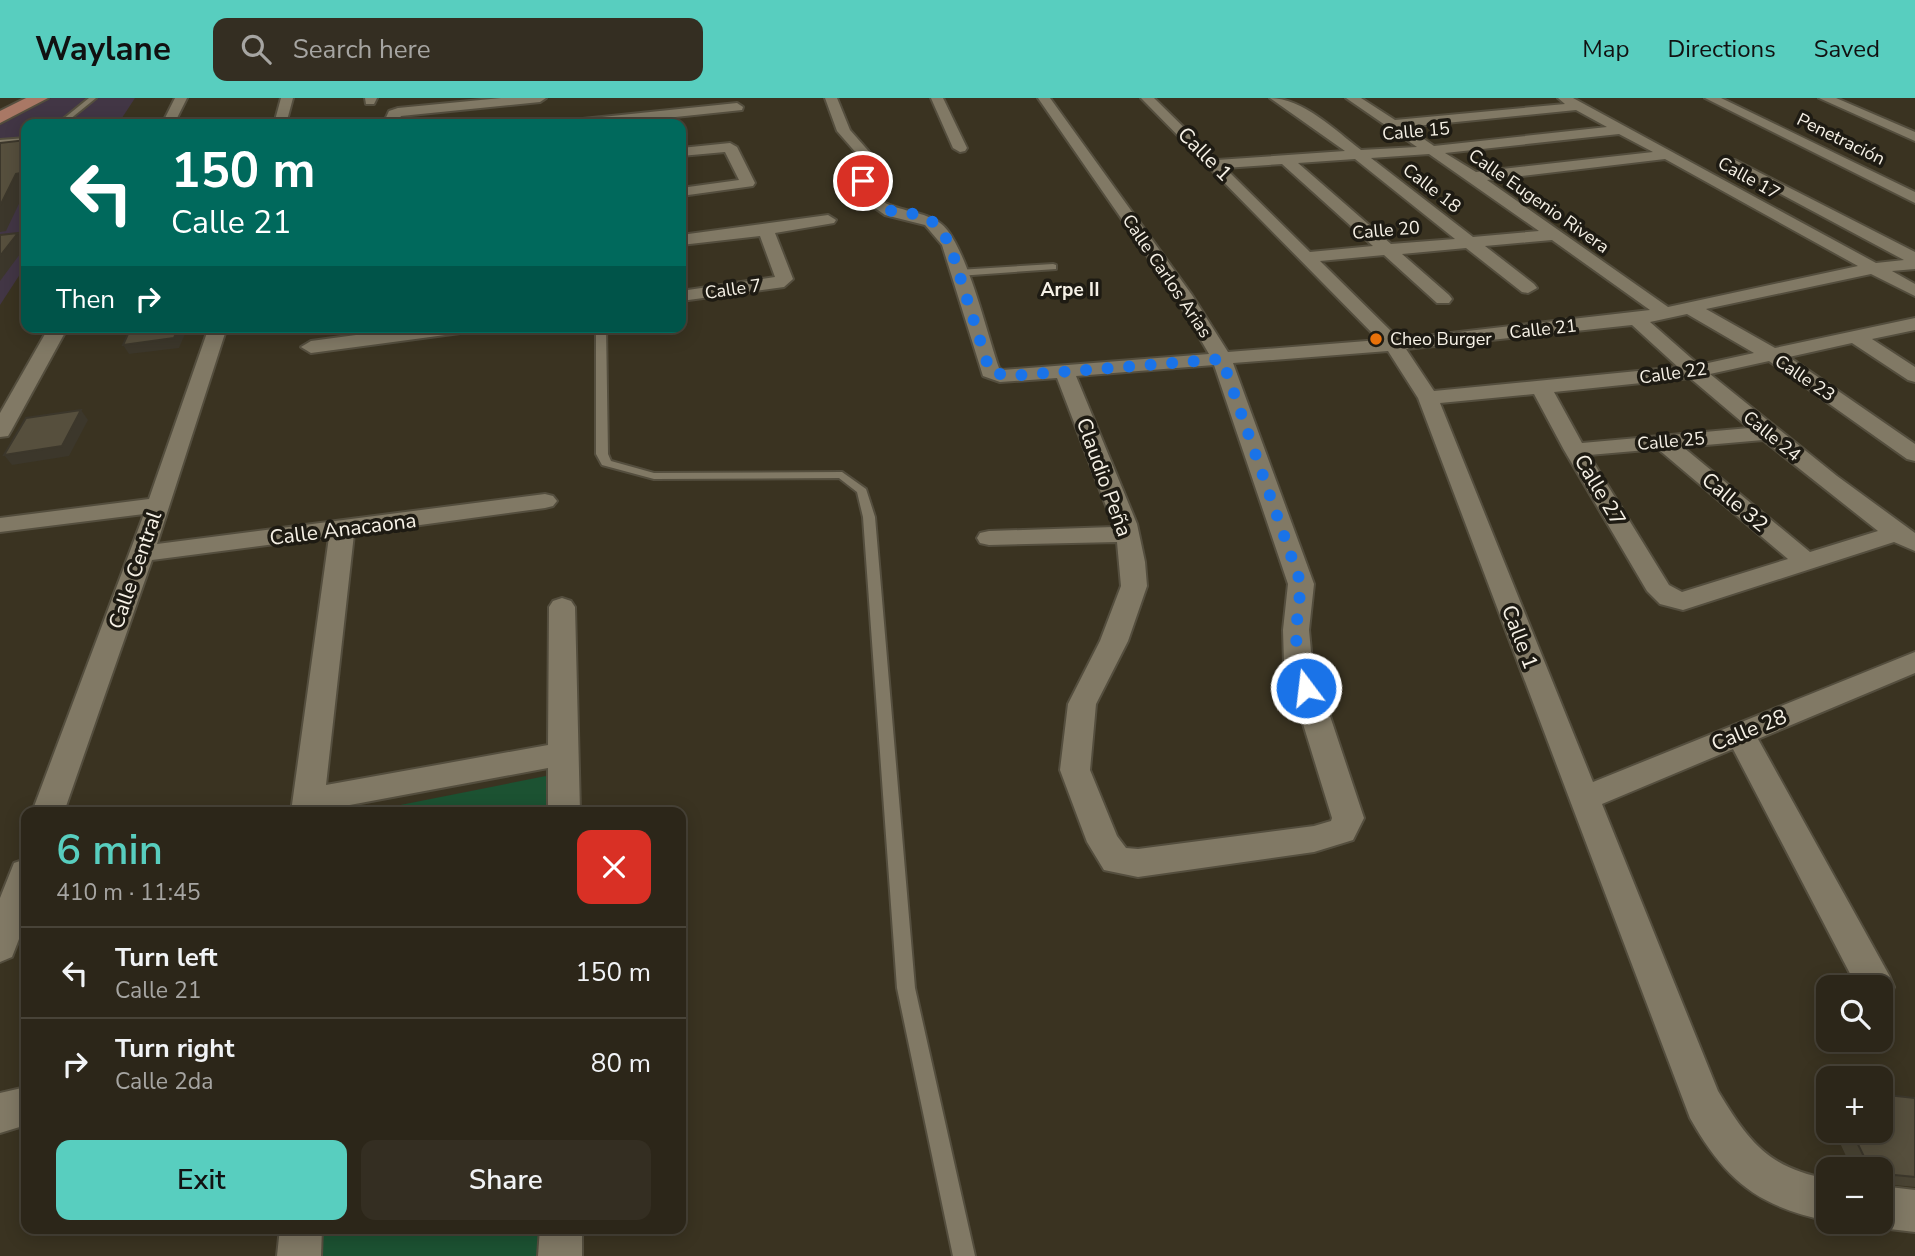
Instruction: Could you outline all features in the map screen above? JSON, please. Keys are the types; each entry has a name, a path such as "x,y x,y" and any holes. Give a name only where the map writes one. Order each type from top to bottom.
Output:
{"main road":[{"path":"0,107 18,98"},
{"path":"0,118 39,98"}],"street":[{"path":"170,119 181,98"},
{"path":"281,119 287,98"},
{"path":"394,118 540,98"},
{"path":"831,98 840,129 866,159 863,181 868,197 891,212 927,218 936,224 950,245 958,273"},
{"path":"937,98 960,148"},
{"name":"Calle Carlos Arias","path":"1044,98 1186,299 1222,359 1301,584 1296,630 1297,662 1348,818 1342,831 1314,839 1138,863 1116,860"},
{"name":"Calle 1","path":"1147,98 1216,164 1394,345 1428,398 1704,1104 1735,1155 1762,1180 1801,1196 1816,1198"},
{"name":"Calle 18","path":"1276,98 1320,125 1528,288"},
{"name":"Calle 17","path":"1564,98 1915,291"},
{"name":"Penetración","path":"1711,98 1915,198"},
{"path":"1825,98 1915,136"},
{"path":"1356,100 1385,99"},
{"name":"Calle Eugenio Rivera","path":"1356,100 1473,177 1667,314"},
{"path":"1395,124 1578,106"},
{"path":"590,119 737,107"},
{"name":"Calle 15","path":"1216,164 1432,149 1619,130"},
{"path":"686,151 727,147 748,183 686,191"},
{"path":"1473,177 1667,155"},
{"path":"1285,159 1443,299"},
{"path":"1730,163 1915,261"},
{"path":"686,239 828,220"},
{"name":"Calle 7","path":"686,295 778,283 784,279 763,230"},
{"name":"Calle 20","path":"1307,257 1553,234"},
{"name":"Calle 21","path":"958,273 990,372 1000,376 1394,345 1636,319 1915,261"},
{"name":"Calle 23","path":"1690,309 1774,356 1915,454"},
{"name":"Calle 24","path":"1636,319 1693,372 1766,433 1905,538"},
{"name":"Calle 22","path":"1428,398 1542,389 1693,372 1915,324"},
{"path":"0,432 56,333"},
{"name":"Calle Central","path":"50,807 142,554 216,333"},
{"path":"311,347 380,333"},
{"path":"1854,336 1915,376"},
{"name":"Claudio Peña","path":"1064,371 1127,534 1133,562 1134,586 1114,641 1082,705 1075,770 1103,842 1116,860"},
{"name":"Calle 27","path":"1542,389 1575,450 1660,591 1669,598 1683,601 1808,563"},
{"name":"Calle 25","path":"1575,450 1766,433"},
{"name":"Calle 32","path":"1662,441 1808,563"},
{"name":"Calle Anacaona","path":"142,554 342,530 545,501"},
{"path":"0,525 157,505"},
{"path":"342,530 307,806 564,754"},
{"path":"989,538 1127,534"},
{"path":"1808,563 1905,538"},
{"path":"562,607 564,807"},
{"name":"Calle 28","path":"1583,799 1915,662"},
{"path":"1740,733 1869,975"},
{"path":"0,946 21,887"},
{"path":"0,1113 21,1107"},
{"path":"1893,1208 1915,1211"},
{"path":"299,1256 301,1234"},
{"path":"561,1234 561,1256"}],"lane":[{"path":"66,119 93,98"},
{"path":"0,142 21,140"},
{"path":"958,273 1052,267"},
{"path":"601,333 602,454 607,463 654,476 842,475 862,491 869,517 906,988 964,1256"}],"shaded area":[{"path":"51,98 135,98 121,119 21,119 21,273 0,305 0,125"}],"green space":[{"path":"561,773 559,807 390,807"},
{"path":"322,1234 543,1234 542,1256 320,1256"}],"building":[{"path":"21,141 21,173 16,174 0,206 0,143"},
{"path":"18,233 0,256 0,235"},
{"path":"128,333 176,333 174,338 123,345"},
{"path":"81,410 62,446 4,455 26,418"},
{"path":"1893,1096 1915,1098 1915,1177 1893,1177 1893,1157 1864,1157 1857,1143 1893,1143"}],"place":[{"name":"Cheo Burger","path":"1376,339"}],"district":[{"name":"Arpe II","path":"1070,290"}],"route":[{"path":"863,181 868,197 883,208 891,212 927,218 943,233 950,245 990,372 1010,376 1222,359 1301,584 1296,630 1297,662 1306,688"}]}
